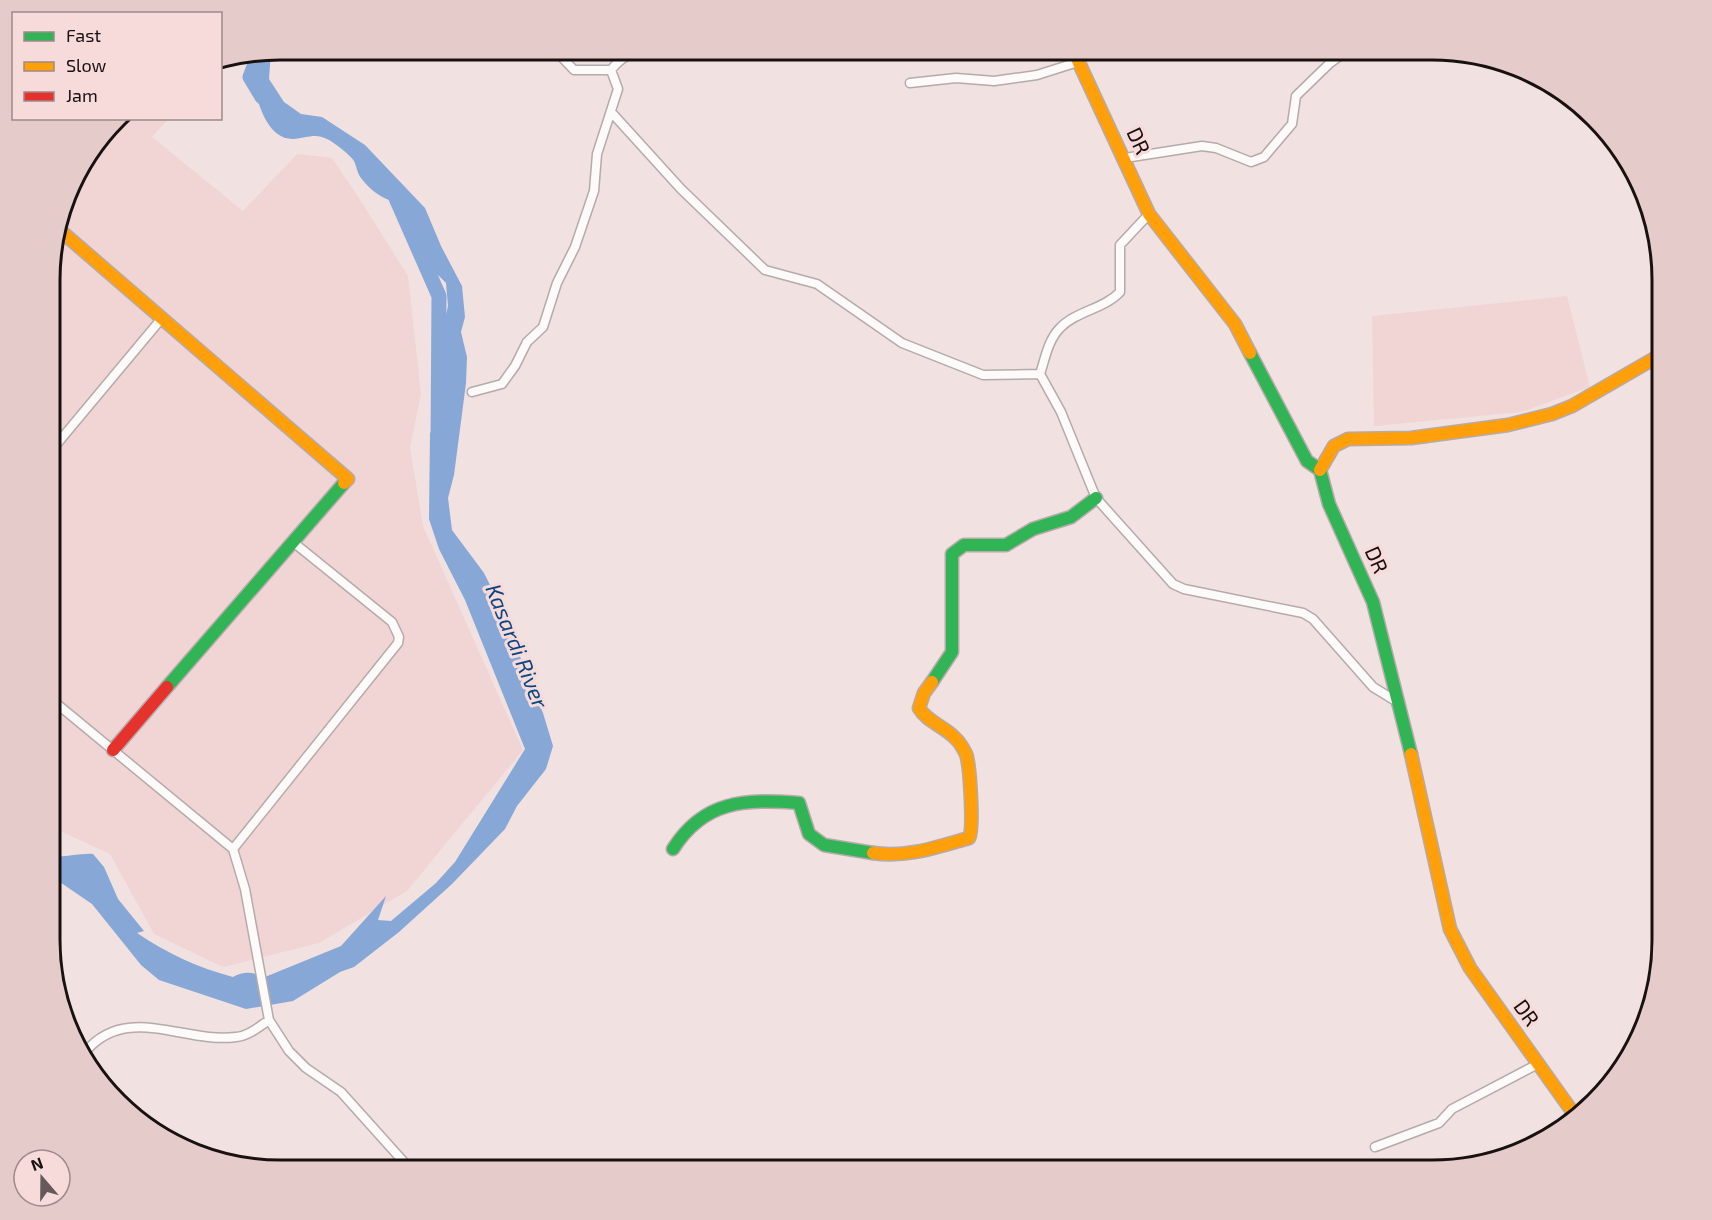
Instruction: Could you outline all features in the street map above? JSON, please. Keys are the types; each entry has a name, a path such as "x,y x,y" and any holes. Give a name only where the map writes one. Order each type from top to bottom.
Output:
{"street":[{"path":"564,60 574,70 611,70"},
{"path":"611,70 620,60"},
{"path":"1125,158 1202,146 1216,148 1251,162 1264,157 1293,121 1296,96 1334,60"},
{"path":"910,83 956,78 994,81 1037,75 1078,62"},
{"name":"DR","path":"1078,62 1125,158 1149,214 1235,324 1307,461 1320,470 1329,504 1373,602 1450,929 1470,968 1571,1110"},
{"path":"472,392 502,384 515,366 527,342 543,327 557,283 574,247 594,191 597,154 618,89 611,70"},
{"path":"612,113 681,189 765,270 817,284 902,343 983,375 1040,374"},
{"path":"1149,214 1120,245 1120,292 1112,300 1065,323 1058,329 1049,345 1040,374 1060,412 1096,498 1173,584 1184,589 1303,613 1313,619 1373,687 1398,703"},
{"path":"65,234 348,480 113,750"},
{"path":"60,440 162,318"},
{"path":"1320,470 1334,446 1348,439 1411,438 1508,425 1552,414 1572,406 1652,360"},
{"path":"673,849 682,831 702,815 759,798 799,803 809,834 824,845 894,856 928,850 969,838 973,827 968,788 970,768 968,758 947,730 931,722 919,708 920,700 949,662 952,652 952,554 964,545 1006,545 1033,530 1071,517 1096,498"},
{"path":"232,849 398,643 399,637 392,622 293,542"},
{"path":"60,706 232,849 245,889 260,962 268,1020 289,1052 306,1068 341,1092 402,1160"},
{"path":"89,1049 101,1036 115,1030 166,1028 202,1036 236,1037 247,1034 268,1020"},
{"path":"1375,1147 1439,1124 1452,1109 1538,1064"}],"shaded area":[{"path":"129,120 167,120 152,137 243,211 297,154 332,158 408,276 421,394 410,448 423,526 523,750 407,891 319,943 223,967 154,934 110,854 60,831 60,266 64,237 72,209 89,170 105,146"},
{"path":"1567,296 1590,387 1521,412 1374,426 1372,316"}],"water":[{"path":"270,60 269,79 284,102 301,114 322,117 365,145 425,208 441,246 462,286 465,317 461,332 467,357 466,383 454,475 448,498 452,530 484,573 495,595 543,713 553,746 546,769 517,806 505,829 452,884 399,932 354,967 340,972 293,1001 246,1009 159,980 141,965 92,904 60,882 60,856 93,854 104,867 118,899 144,931 137,933 159,947 195,964 233,977 249,973 265,977 341,946 386,896 378,920 391,921 436,883 455,862 525,749 465,600 439,549 429,519 430,433 439,422 445,393 441,337 448,306 446,283 423,260 410,237 407,220 395,202 381,196 368,186 360,176 354,161 346,153 324,138 316,136 293,139 282,137 273,130 260,106 252,62"}],"waterway":[{"name":"Kasardi River","path":"256,61 250,77 262,97"},
{"name":"Kasardi River","path":"395,196 439,296 438,442"}],"traffic: fast":[{"path":"1250,353 1307,461 1320,470 1329,504 1373,602 1411,754"},
{"path":"167,687 344,483"},
{"path":"932,682 952,652 952,554 964,545 1006,545 1033,529 1071,517 1096,498"},
{"path":"673,849 685,833 712,812 744,803 779,802 799,803 809,834 824,845 873,853"}],"traffic: slow":[{"path":"1078,60 1149,214 1235,324 1250,353"},
{"path":"65,234 348,479 344,483"},
{"path":"1320,470 1334,446 1348,439 1411,438 1508,425 1552,414 1572,406 1652,360"},
{"path":"873,853 910,853 969,838 971,797 966,754 957,740 926,717 919,708 924,693 932,682"},
{"path":"1411,754 1450,929 1470,968 1571,1110"}],"traffic: jam":[{"path":"113,750 167,687"}]}
